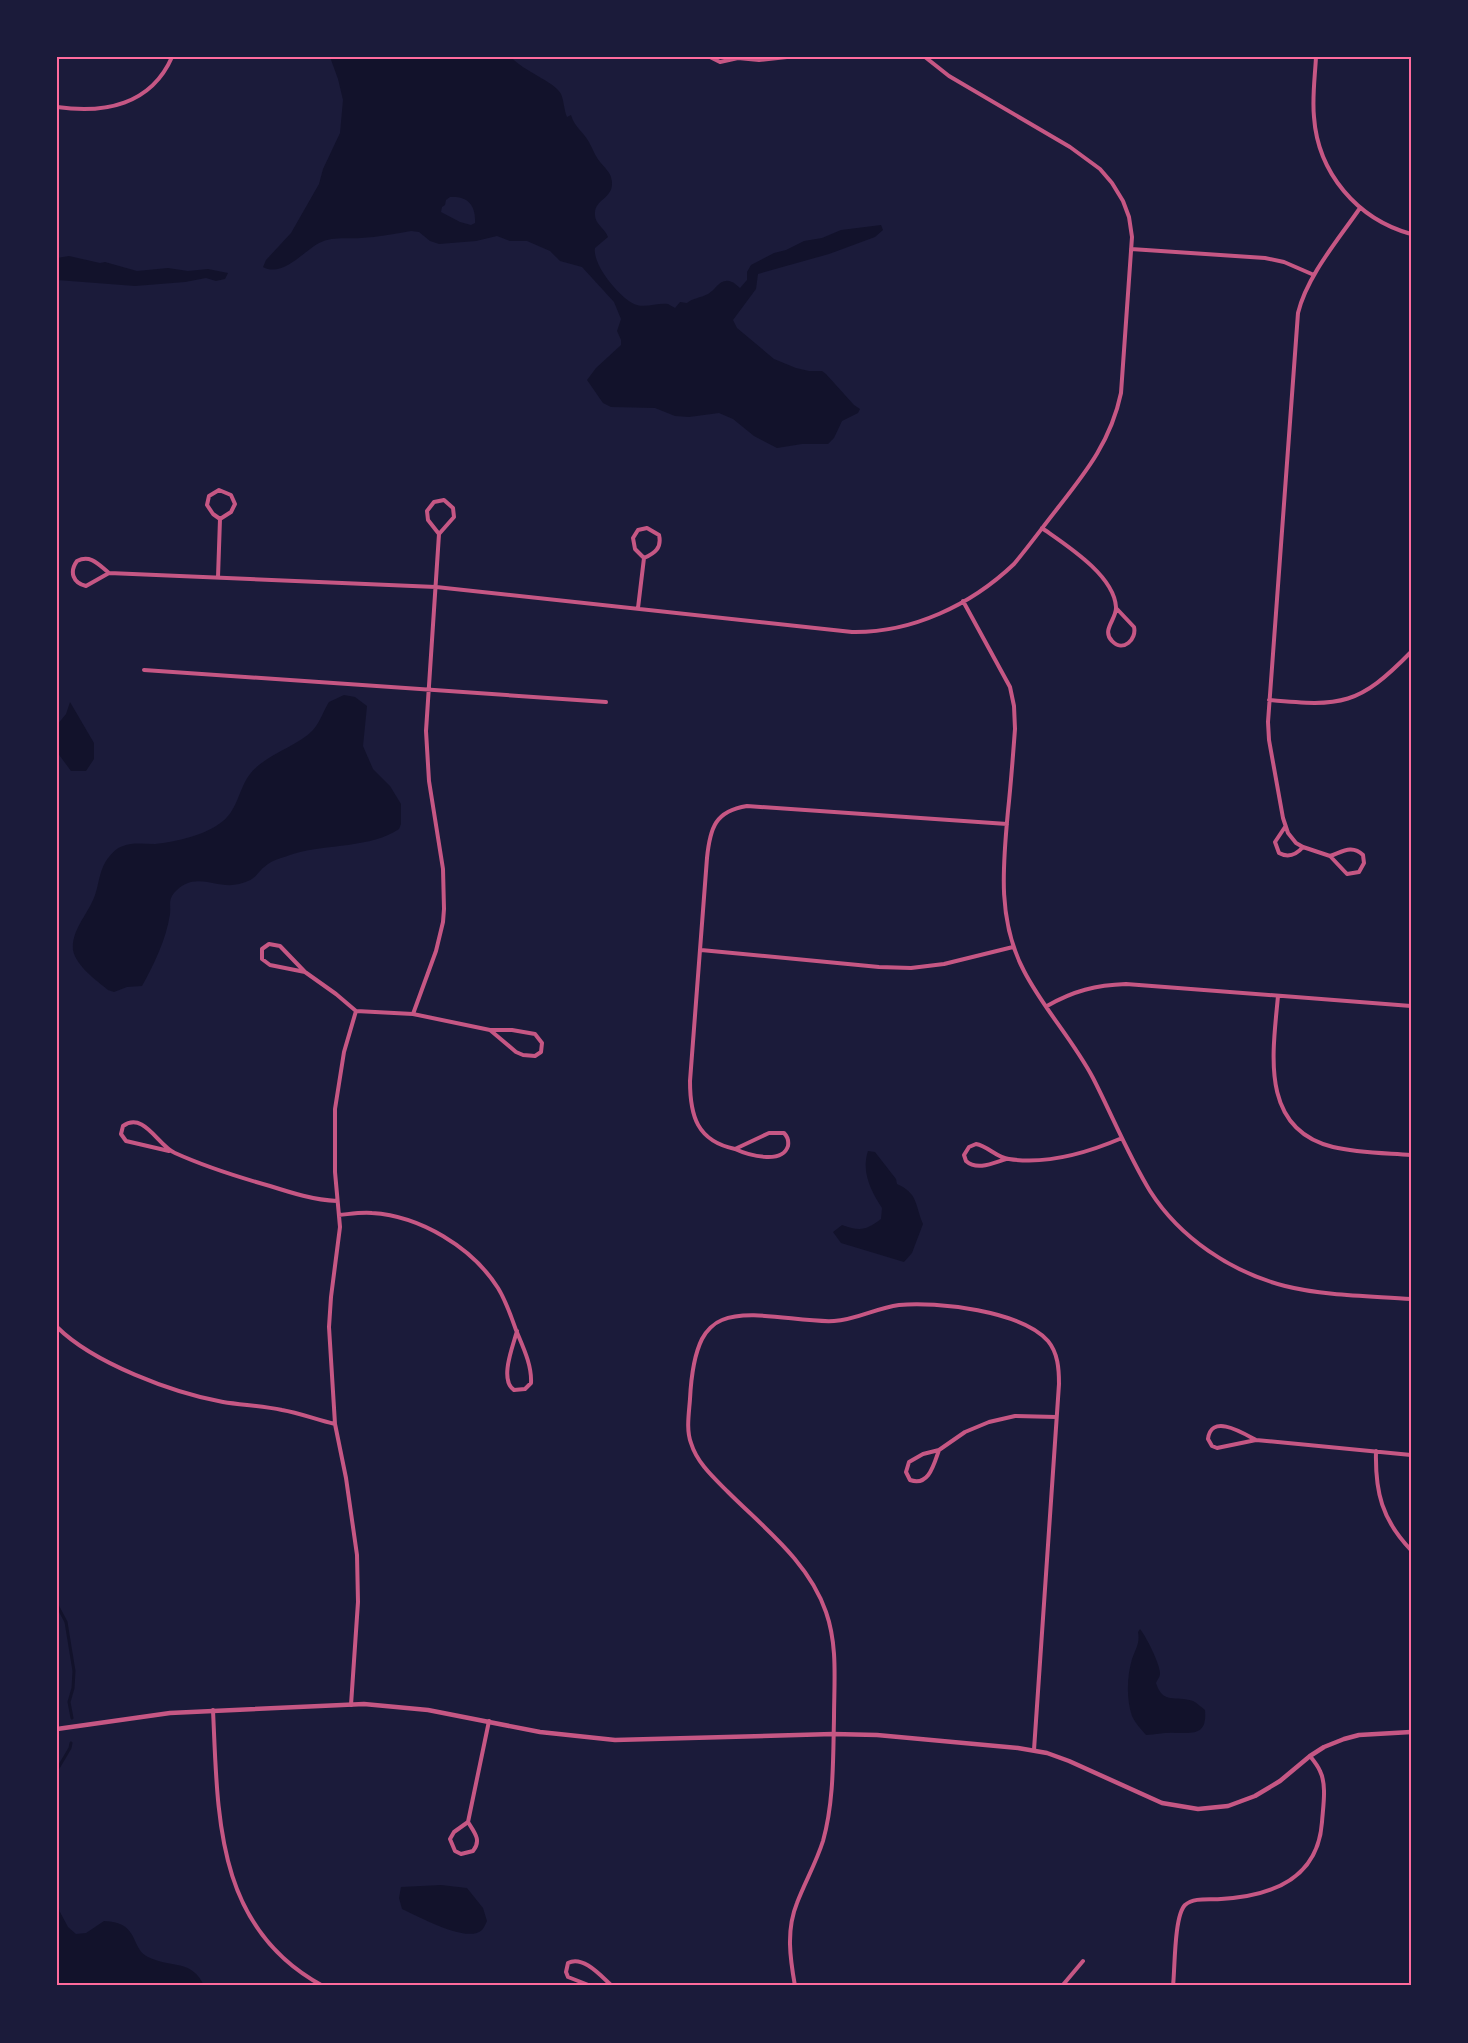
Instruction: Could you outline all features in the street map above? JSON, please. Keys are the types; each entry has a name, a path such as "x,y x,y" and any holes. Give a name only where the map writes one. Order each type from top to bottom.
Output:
{"street":[{"path":"57,107 103,109 131,101 158,79 172,57"},
{"path":"710,57 720,62 738,57 759,60 787,57"},
{"path":"110,573 88,558 77,561 73,570 77,582 86,586 110,573 436,587 862,632 882,631 919,622 963,602 1002,576 1014,564 1093,463 1104,442 1118,408 1122,379 1131,230 1126,209 1115,188 1100,169 1070,147 949,76 925,57"},
{"path":"1316,57 1313,116 1318,143 1326,163 1336,181 1360,208 1388,226 1411,234"},
{"path":"1330,856 1347,849 1356,849 1363,855 1365,863 1359,872 1347,874 1330,856 1302,847 1291,838 1285,827 1269,740 1269,700 1297,323 1301,303 1314,275 1360,208"},
{"path":"1131,249 1272,259 1314,275"},
{"path":"224,490 231,495 235,504 231,512 220,519 207,505 208,496 224,490"},
{"path":"413,1014 436,951 444,909 443,869 427,756 428,690 439,534 454,517 453,508 444,500 434,502 427,512 428,520 439,534"},
{"path":"218,577 220,519"},
{"path":"647,528 659,535 660,544 655,552 644,558 635,549 633,538 638,530 647,528"},
{"path":"1042,528 1094,569 1110,590 1117,609 1134,627 1134,636 1125,645 1117,645 1109,635 1109,628 1117,609"},
{"path":"638,608 644,558"},
{"path":"963,602 1007,680 1013,696 1015,723 1004,895 1005,916 1013,947 1030,981 1087,1068 1150,1191 1167,1213 1199,1244 1231,1264 1262,1278 1298,1288 1411,1299"},
{"path":"1269,700 1325,703 1347,700 1370,689 1411,652"},
{"path":"144,670 606,702"},
{"path":"735,1149 774,1131 784,1133 788,1139 787,1148 775,1156 754,1155 720,1145 704,1134 693,1117 690,1081 710,837 716,822 728,811 757,807 1007,824"},
{"path":"1285,827 1275,842 1279,853 1294,855 1302,847"},
{"path":"305,972 270,965 262,959 262,950 269,944 280,946 305,972 356,1011 413,1014 490,1030 512,1030 535,1034 542,1042 541,1052 535,1056 516,1052 490,1030"},
{"path":"701,950 911,968 944,964 1013,947"},
{"path":"1047,1006 1074,992 1107,985 1145,985 1411,1006"},
{"path":"1278,996 1273,1074 1280,1104 1288,1118 1309,1137 1326,1145 1342,1149 1411,1155"},
{"path":"351,1705 358,1602 357,1555 346,1478 335,1424 329,1320 340,1238 334,1151 336,1101 344,1052 356,1011"},
{"path":"169,1151 140,1124 131,1122 123,1126 122,1134 126,1141 169,1151 225,1173 267,1185 315,1198 337,1200"},
{"path":"1006,1159 984,1146 975,1144 969,1147 964,1155 966,1161 974,1166 984,1166 1006,1159 1032,1160 1071,1156 1122,1138"},
{"path":"339,1215 385,1214 412,1221 443,1236 476,1261 492,1279 504,1299 517,1331 525,1353 531,1378 528,1387 514,1390 508,1384 507,1374 517,1331"},
{"path":"795,1986 790,1954 790,1928 796,1904 819,1851 830,1803 834,1652 826,1612 805,1572 786,1549 703,1466 690,1443 688,1425 695,1357 706,1333 715,1323 722,1319 740,1316 835,1321 887,1307 921,1304 981,1311 1027,1327 1050,1344 1058,1366 1056,1417 1034,1750"},
{"path":"57,1326 69,1338 99,1357 167,1387 213,1400 281,1409 335,1424"},
{"path":"939,1450 926,1478 921,1481 910,1480 906,1472 909,1462 923,1454 939,1450 965,1432 989,1422 1015,1416 1056,1417"},
{"path":"1256,1440 1220,1426 1214,1426 1208,1439 1212,1446 1217,1448 1256,1440 1411,1455"},
{"path":"1376,1451 1377,1487 1385,1515 1394,1531 1411,1550"},
{"path":"57,1729 148,1715 351,1705 409,1707 570,1736 615,1740 833,1734 939,1740 1034,1750 1069,1761 1162,1803 1198,1809 1228,1806 1255,1796 1280,1781 1324,1747 1344,1739 1359,1735 1411,1732"},
{"path":"213,1710 219,1817 224,1849 236,1886 245,1906 268,1942 293,1967 323,1986"},
{"path":"468,1822 454,1832 450,1839 454,1851 461,1854 473,1851 477,1844 476,1836 468,1822 489,1721"},
{"path":"1173,1986 1179,1919 1185,1905 1192,1901 1237,1898 1270,1890 1297,1875 1311,1861 1320,1841 1323,1801 1322,1775 1310,1756"},
{"path":"1062,1986 1083,1961"},
{"path":"591,1986 568,1977 566,1972 568,1963 582,1962 612,1986"}],"shaded area":[{"path":"330,57 511,57 552,85 561,94 567,117 571,115 611,177 612,184 609,194 598,204 595,213 596,220 608,237 595,248 595,255 602,271 614,287 634,304 647,306 668,304 675,308 680,302 687,303 708,294 724,281 733,282 740,288 747,280 747,272 751,265 774,253 841,230 881,225 883,230 875,237 829,254 758,274 756,289 733,320 737,328 774,359 796,368 822,371 860,409 858,413 842,421 834,438 828,444 802,444 777,448 754,436 733,419 719,413 689,417 675,416 655,408 611,407 603,403 587,380 596,368 621,345 617,331 621,319 614,302 582,267 560,261 550,251 527,241 510,241 497,236 476,241 439,244 430,241 419,232 411,231 374,237 329,239 278,269 263,267 266,260 291,233 319,184 323,169 340,133 343,100","holes":["456,197 470,203 474,211 475,223 471,225 460,222 441,212 446,200"]},
{"path":"69,256 100,263 105,262 137,271 168,268 188,271 208,269 228,273 225,279 216,281 206,278 135,286 57,280 57,258"},
{"path":"344,695 355,697 367,706 363,746 373,769 390,786 401,804 399,829 376,840 306,851 280,858 268,864 250,880 239,884 190,882 182,886 171,898 166,933 142,986 127,987 114,992 92,977 78,962 73,943 95,895 100,874 111,854 127,845 172,842 200,834 216,826 232,811 250,774 273,755 306,736 316,727 329,702"},
{"path":"70,702 94,743 94,759 86,771 71,771 57,752 57,725 66,714"},
{"path":"868,1151 875,1152 896,1179 897,1184 909,1191 917,1205 923,1224 912,1253 904,1262 841,1243 833,1232 842,1225 858,1229 866,1228 881,1219 882,1208 866,1174"},
{"path":"1140,1629 1158,1665 1160,1676 1156,1683 1162,1694 1170,1698 1193,1701 1205,1710 1204,1724 1198,1731 1146,1735 1133,1719 1128,1695 1128,1680"},
{"path":"441,1885 467,1888 483,1908 487,1921 482,1930 465,1934 442,1927 402,1909 399,1898 401,1887"},
{"path":"57,1911 76,1934 86,1933 104,1921 124,1926 133,1936 142,1953 156,1960 187,1968 199,1977 204,1986 59,1986"}],"waterway":[{"path":"57,1605 66,1622 74,1671 69,1702 72,1718"},
{"path":"57,1770 71,1743"},
{"path":"57,1906 58,1911"}]}
